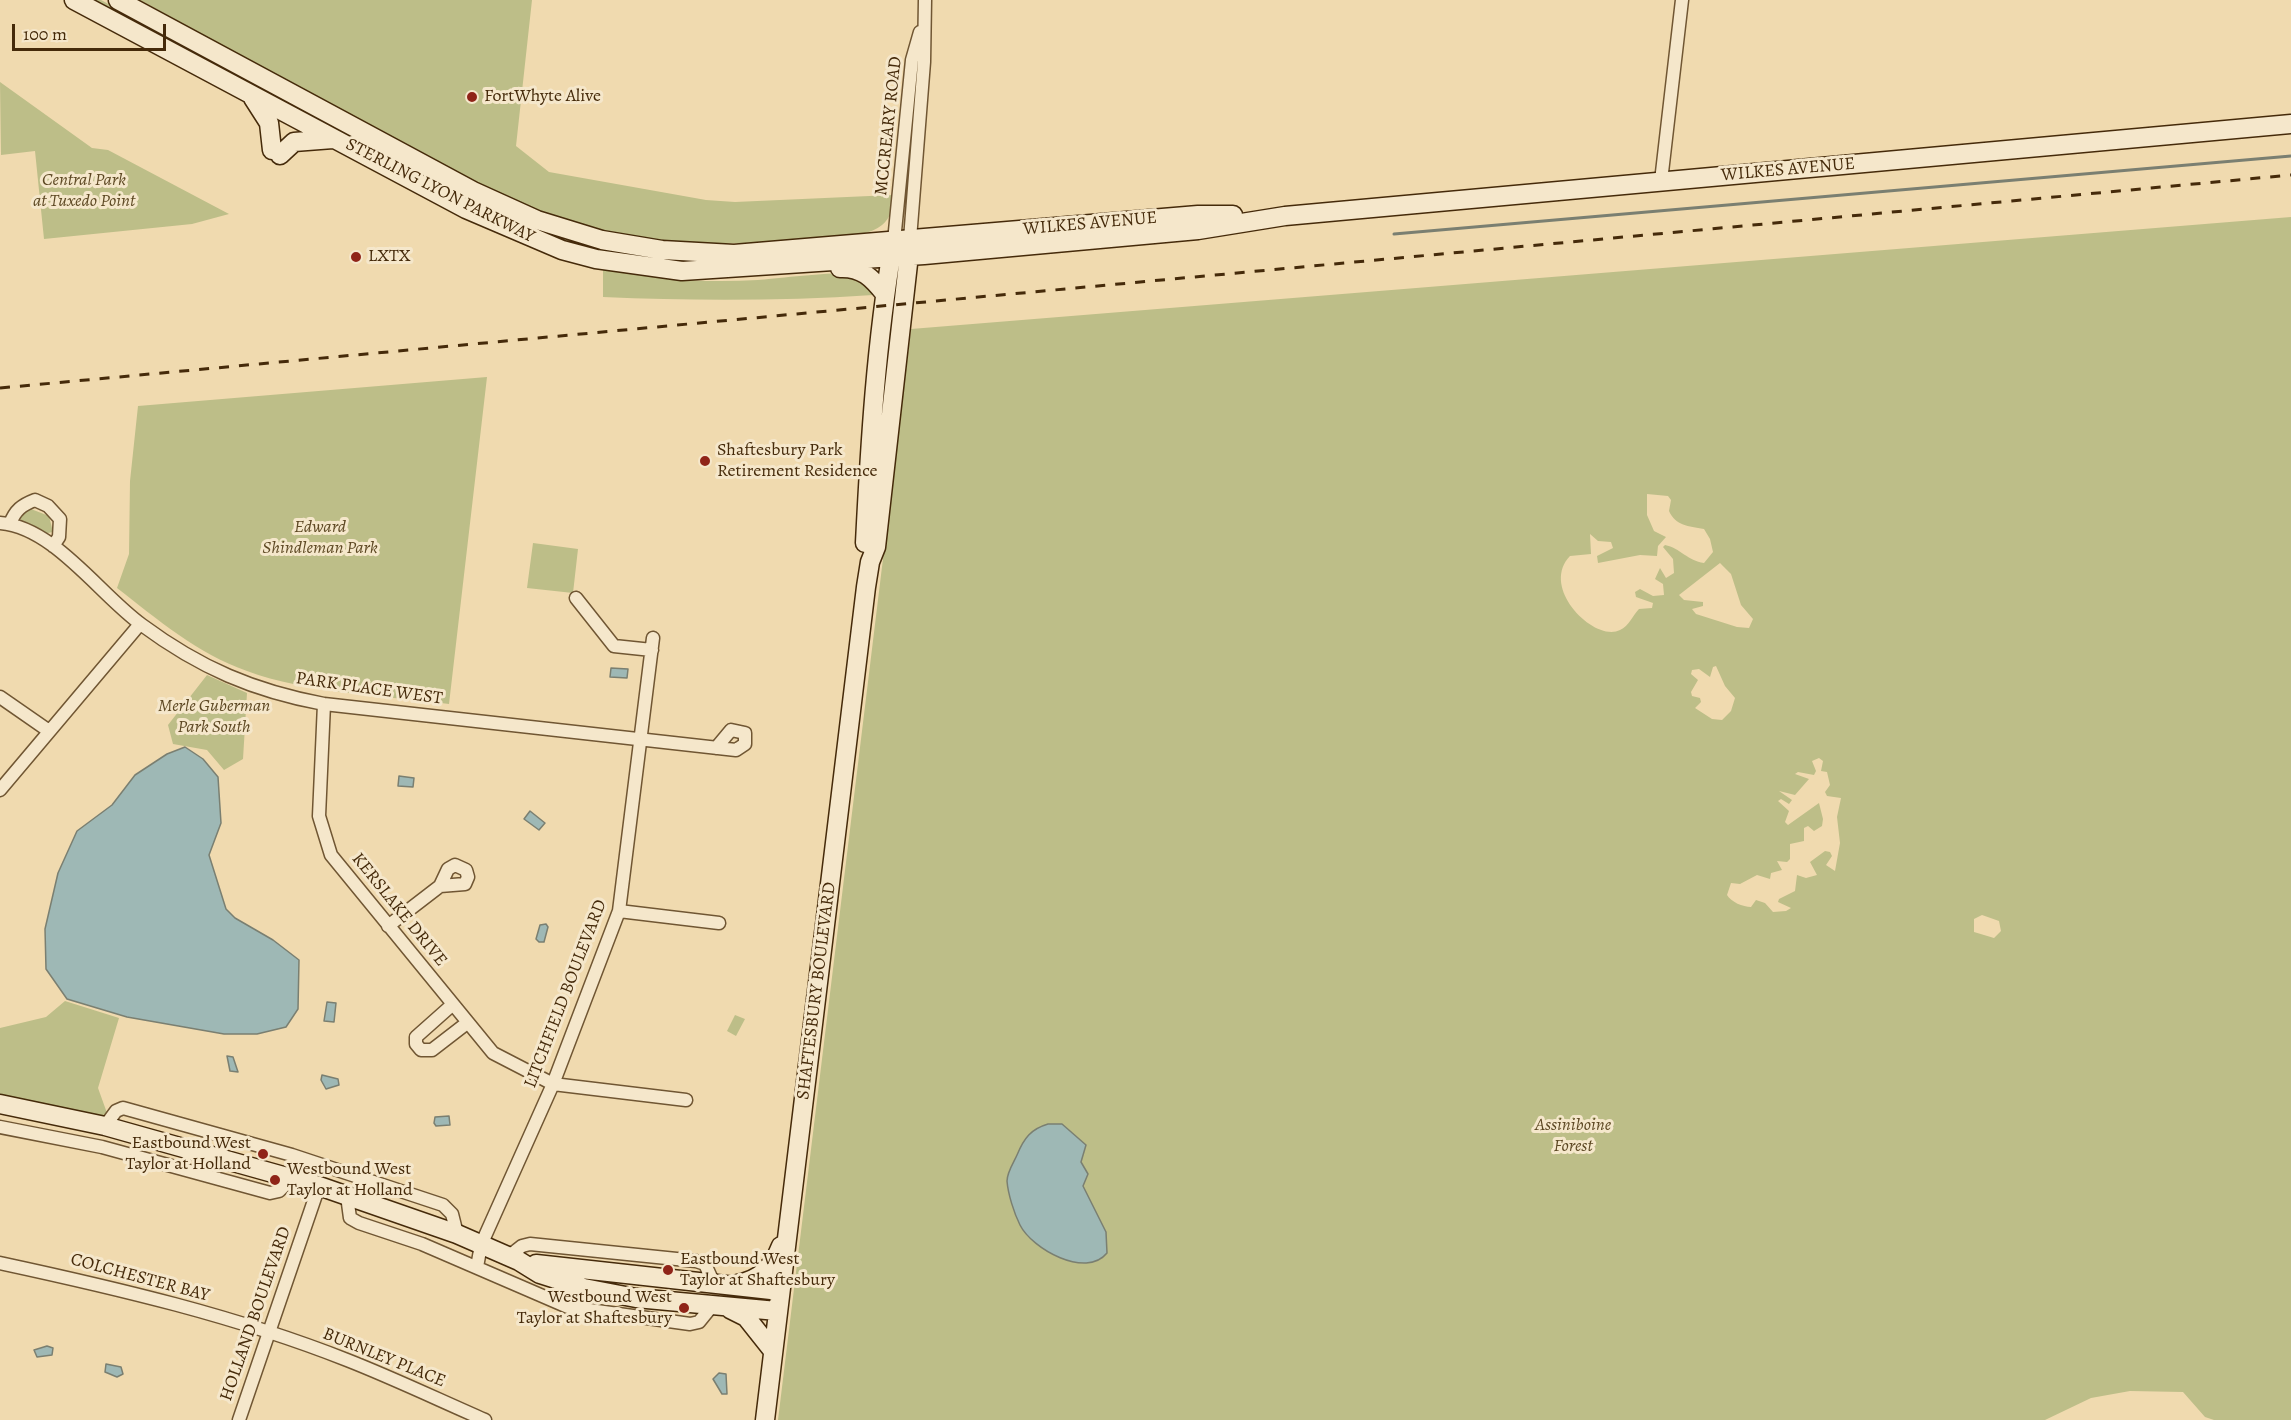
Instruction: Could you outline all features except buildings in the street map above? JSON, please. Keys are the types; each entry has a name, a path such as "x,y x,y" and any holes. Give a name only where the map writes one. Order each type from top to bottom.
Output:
{"main road":[{"name":"STERLING LYON PARKWAY","path":"74,0 466,209 562,250 596,259 682,271 784,266 901,248"},
{"name":"STERLING LYON PARKWAY","path":"118,0 473,191 537,220 602,240 683,251 734,254 901,248"},
{"path":"248,92 264,112 276,152 294,142 315,138 336,139"},
{"name":"WILKES AVENUE","path":"901,248 1198,215 1286,216 2291,124"},
{"name":"SHAFTESBURY BOULEVARD","path":"870,562 865,546 871,438 885,294 901,248"},
{"name":"SHAFTESBURY BOULEVARD","path":"765,1420 870,562 876,547 901,248"},
{"path":"784,266 860,270 868,275 885,294"},
{"path":"0,1104 105,1126 319,1186 457,1234 514,1259 540,1274 584,1288 636,1298 777,1311"},
{"path":"722,1284 749,1282 761,1275 774,1263 787,1231"},
{"path":"514,1259 780,1291"},
{"path":"720,1306 746,1317 772,1351"}],"street":[{"name":"MCCREARY ROAD","path":"901,248 924,62 925,0"},
{"path":"1661,181 1682,0"},
{"path":"5,523 22,505 35,500 48,506 60,519 59,537 53,546"},
{"name":"PARK PLACE WEST","path":"5,523 30,531 53,546 140,624 198,663 238,681 288,697 324,704 716,748"},
{"name":"LITCHFIELD BOULEVARD","path":"477,1267 481,1245 552,1084 619,911 652,644 614,646 576,598"},
{"path":"0,790 140,624"},
{"path":"0,697 49,731"},
{"name":"KERSLAKE DRIVE","path":"324,704 319,816 331,855 493,1053 552,1084"},
{"path":"388,926 440,886"},
{"path":"619,911 719,923"},
{"path":"452,1005 416,1037 416,1044 421,1050 432,1050 467,1023"},
{"path":"552,1084 686,1100"},
{"path":"105,1126 116,1111 123,1108 292,1155 443,1205 452,1214 457,1234"},
{"path":"0,1127 102,1148 270,1193 279,1191 292,1178"},
{"name":"HOLLAND BOULEVARD","path":"239,1420 319,1186"},
{"path":"347,1196 350,1218 359,1223 422,1244 581,1311 690,1324 699,1322 720,1306"},
{"name":"COLCHESTER BAY","path":"0,1263 79,1280 269,1334"},
{"name":"BURNLEY PLACE","path":"269,1334 347,1360 485,1420"}],"green space":[{"path":"87,0 101,0 481,203 717,260 700,265 581,249 493,216"},
{"path":"140,0 532,0 516,146 549,172 706,200 735,202 892,195 892,209 880,227 859,235 763,242 677,242 589,228 542,213 476,182"},
{"name":"Central Park at Tuxedo Point","path":"0,82 92,148 108,150 229,214 192,224 44,239 35,151 1,155"},
{"name":"Assiniboine Forest","path":"2291,217 2291,1420 2214,1420 2205,1417 2183,1392 2130,1391 2091,1398 2045,1420 778,1420 911,329","holes":["1647,494 1668,496 1671,500 1669,511 1675,520 1704,529 1710,539 1713,552 1704,563 1693,560 1665,545 1663,547 1673,559 1674,573 1666,578 1660,568 1655,579 1663,584 1664,595 1653,596 1640,589 1635,592 1636,597 1653,603 1652,608 1639,609 1620,630 1609,632 1597,628 1585,621 1566,597 1561,583 1562,569 1570,556 1591,554 1590,534 1598,541 1611,542 1613,548 1597,556 1598,563 1640,555 1657,556 1658,546 1666,537 1654,531 1647,515","1720,563 1731,574 1741,605 1753,619 1749,628 1737,627 1696,614 1692,609 1703,606 1703,602 1684,600 1679,595","1716,666 1725,686 1735,698 1731,711 1722,720 1712,719 1695,708 1701,702 1700,698 1692,696 1691,692 1698,680 1691,674 1692,670 1699,669 1710,677 1713,667","1819,758 1823,761 1821,771 1827,772 1830,785 1825,792 1827,796 1841,798 1837,817 1840,843 1835,871 1826,865 1832,856 1830,852 1825,851 1810,862 1817,875 1806,878 1797,875 1795,891 1779,899 1778,902 1791,908 1786,911 1773,912 1765,903 1756,900 1751,907 1738,904 1727,895 1731,883 1740,884 1757,875 1770,879 1771,873 1782,870 1777,861 1787,862 1790,859 1790,844 1804,841 1804,828 1808,826 1814,831 1822,826 1823,819 1819,803 1788,825 1785,822 1789,811 1778,801 1781,799 1789,804 1792,800 1779,791 1795,795 1809,779 1795,774 1798,772 1814,775 1816,771 1812,761","1982,915 1999,921 2001,931 1994,938 1974,932 1974,919","1062,1124 1086,1145 1081,1162 1085,1169 1082,1185 1106,1232 1104,1257 1093,1262 1070,1261 1059,1257 1038,1243 1021,1227"]},
{"path":"603,268 661,278 700,281 758,280 843,273 853,275 860,280 873,295 738,300 603,297"},
{"name":"Edward Shindleman Park","path":"487,377 449,704 320,689 247,671 195,645 117,588 129,554 130,481 138,406"},
{"path":"31,509 49,516 53,532 43,534 20,522 22,511"},
{"path":"533,543 578,549 573,593 527,588"},
{"name":"Merle Guberman Park South","path":"207,675 247,693 243,759 224,770 207,750 173,744 168,725"},
{"path":"65,1001 119,1018 98,1088 107,1113 100,1117 0,1095 0,1028 46,1017"},
{"path":"735,1015 745,1019 736,1036 727,1031"}],"water":[{"path":"611,668 628,669 627,678 610,677"},
{"path":"185,747 203,759 218,777 221,823 209,855 226,909 235,918 273,940 299,960 298,1009 286,1027 257,1034 224,1034 127,1017 67,999 46,969 45,929 58,873 77,831 112,805 135,775 167,754"},
{"path":"399,776 414,778 413,787 398,786"},
{"path":"530,811 545,823 539,830 524,819"},
{"path":"546,924 548,927 544,942 539,942 536,939 540,925"},
{"path":"327,1002 336,1003 334,1022 324,1021"},
{"path":"227,1056 233,1057 238,1072 230,1071"},
{"path":"322,1075 338,1079 339,1085 326,1089 321,1080"},
{"path":"449,1116 450,1125 436,1126 434,1123 435,1117"},
{"path":"1048,1124 1062,1124 1086,1145 1081,1162 1088,1174 1083,1186 1106,1232 1107,1253 1098,1260 1086,1263 1073,1262 1047,1251 1026,1234 1016,1215 1008,1186 1009,1171 1025,1139 1037,1129"},
{"path":"47,1346 53,1348 52,1355 37,1357 34,1350"},
{"path":"106,1364 121,1367 123,1374 117,1377 105,1372"},
{"path":"719,1373 726,1374 727,1394 722,1394 713,1379"}],"waterway":[{"path":"1394,234 2291,156"}],"railway":[{"path":"0,388 2291,175"}],"place":[{"name":"FortWhyte Alive","path":"472,97"},
{"name":"LXTX","path":"356,257"},
{"name":"Shaftesbury Park Retirement Residence","path":"705,461"},
{"name":"Eastbound West Taylor at Holland","path":"263,1154"},
{"name":"Westbound West Taylor at Holland","path":"275,1180"},
{"name":"Eastbound West Taylor at Shaftesbury","path":"668,1270"},
{"name":"Westbound West Taylor at Shaftesbury","path":"684,1308"}]}
